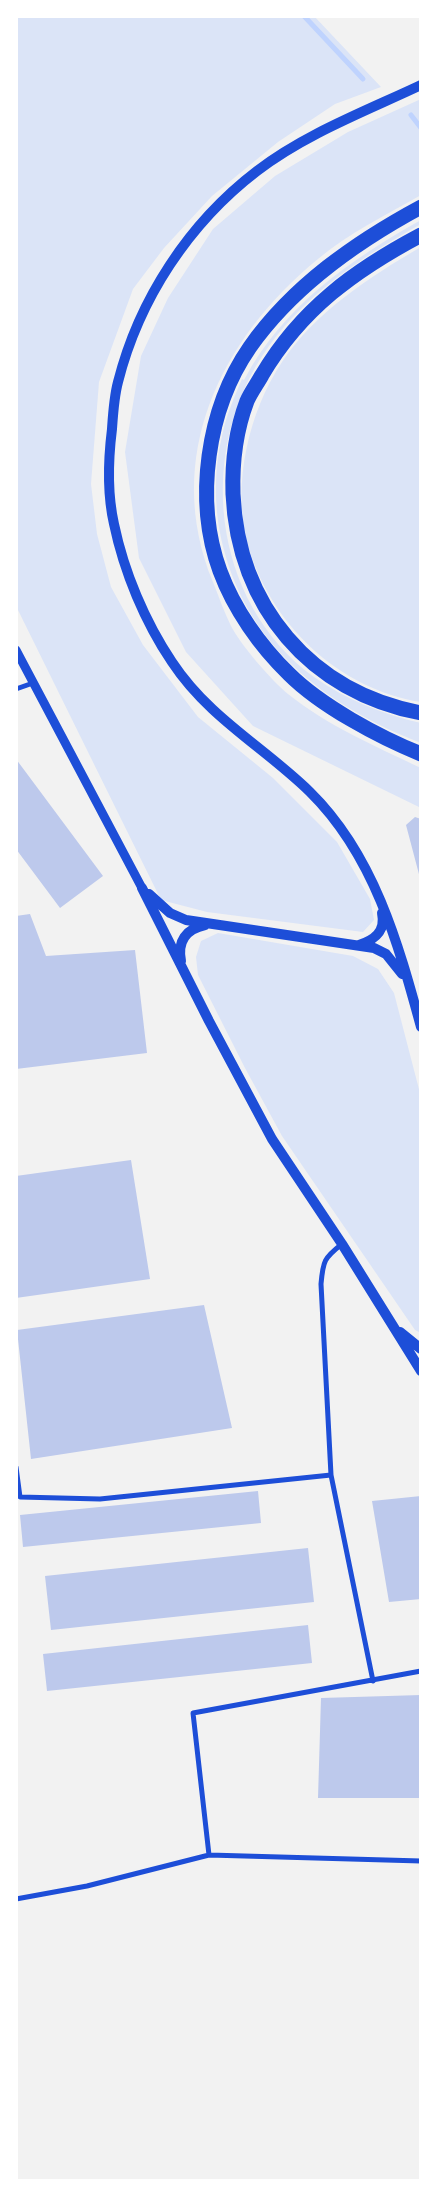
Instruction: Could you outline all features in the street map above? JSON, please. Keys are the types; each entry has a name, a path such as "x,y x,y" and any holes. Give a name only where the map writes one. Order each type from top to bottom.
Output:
{"highway":[{"path":"421,207 350,249 302,288 250,348 230,385 214,424 208,463 207,499 212,538 220,571 235,604 257,637 288,674 321,701 404,747 421,754"},
{"path":"421,235 378,258 341,283 308,315 272,357 247,401 237,441 232,476 234,522 243,559 258,597 272,621 290,642 314,664 337,680 385,704 421,713"}],"main road":[{"path":"421,85 358,114 281,154 230,193 203,220 163,276 143,311 127,352 117,385 110,441 110,497 114,524 120,548 146,614 171,660 200,698 236,731 309,791 351,840 378,895 411,991 421,1027"},
{"path":"142,888 170,913 186,920 374,948 386,954 398,966 411,991"},
{"path":"142,888 184,973 272,1139 342,1244 421,1371"},
{"path":"356,946 371,941 381,932 384,920 378,895"},
{"path":"184,973 179,951 182,939 192,929 206,924"},
{"path":"394,1326 421,1350"}],"street":[{"path":"16,650 142,888"},
{"path":"16,689 33,683"},
{"path":"342,1244 327,1255 322,1268 321,1284 331,1475 373,1681"},
{"path":"16,1467 20,1497 100,1499 331,1475"},
{"path":"209,1855 193,1713 421,1671"},
{"path":"16,1899 87,1886 209,1855 421,1862"}],"shaded area":[{"path":"16,16 314,16 381,87 335,104 278,142 212,196 164,248 133,289 99,382 91,484 97,534 111,587 143,645 198,717 273,778 337,842 370,899 374,920 363,932 207,912 161,900 16,606"},
{"path":"421,99 421,195 342,241 318,259 283,291 253,326 228,364 210,404 198,446 194,490 199,536 213,582 235,634 274,680 303,705 352,735 421,768 421,808 253,726 186,652 139,558 125,452 141,356 168,298 213,229 275,176 348,132"},
{"path":"421,220 421,224 358,262 319,292 284,327 269,346 245,386 230,430 223,476 225,521 235,566 253,608 279,645 314,677 339,693 379,711 421,723 421,743 386,728 352,710 321,689 293,666 269,639 248,609 232,576 221,538 217,513 216,487 219,449 233,400 242,379 244,380 278,329 298,307 344,269 369,251"},
{"path":"421,247 421,702 391,695 362,683 335,667 311,648 290,625 272,599 257,572 247,542 243,520 242,496 246,449 252,425 270,381 282,362 295,344 327,311 383,270"},
{"path":"218,933 353,956 378,969 394,993 421,1097 421,1333 415,1330 282,1136 245,1068 198,975 196,957 201,941"}],"building":[{"path":"16,759 103,876 60,908 16,849"},
{"path":"415,817 421,819 420,878 406,825"},
{"path":"30,914 46,956 135,950 147,1053 16,1069 16,916"},
{"path":"131,1160 150,1279 16,1298 16,1176"},
{"path":"204,1305 232,1428 31,1459 17,1330"},
{"path":"258,1491 261,1523 23,1547 20,1515"},
{"path":"421,1496 421,1599 389,1602 372,1501"},
{"path":"308,1548 314,1602 51,1630 45,1576"},
{"path":"308,1625 312,1663 47,1691 43,1654"},
{"path":"421,1695 421,1798 318,1798 321,1698"}],"waterway":[{"path":"304,16 363,79"},
{"path":"411,115 421,128"}]}
